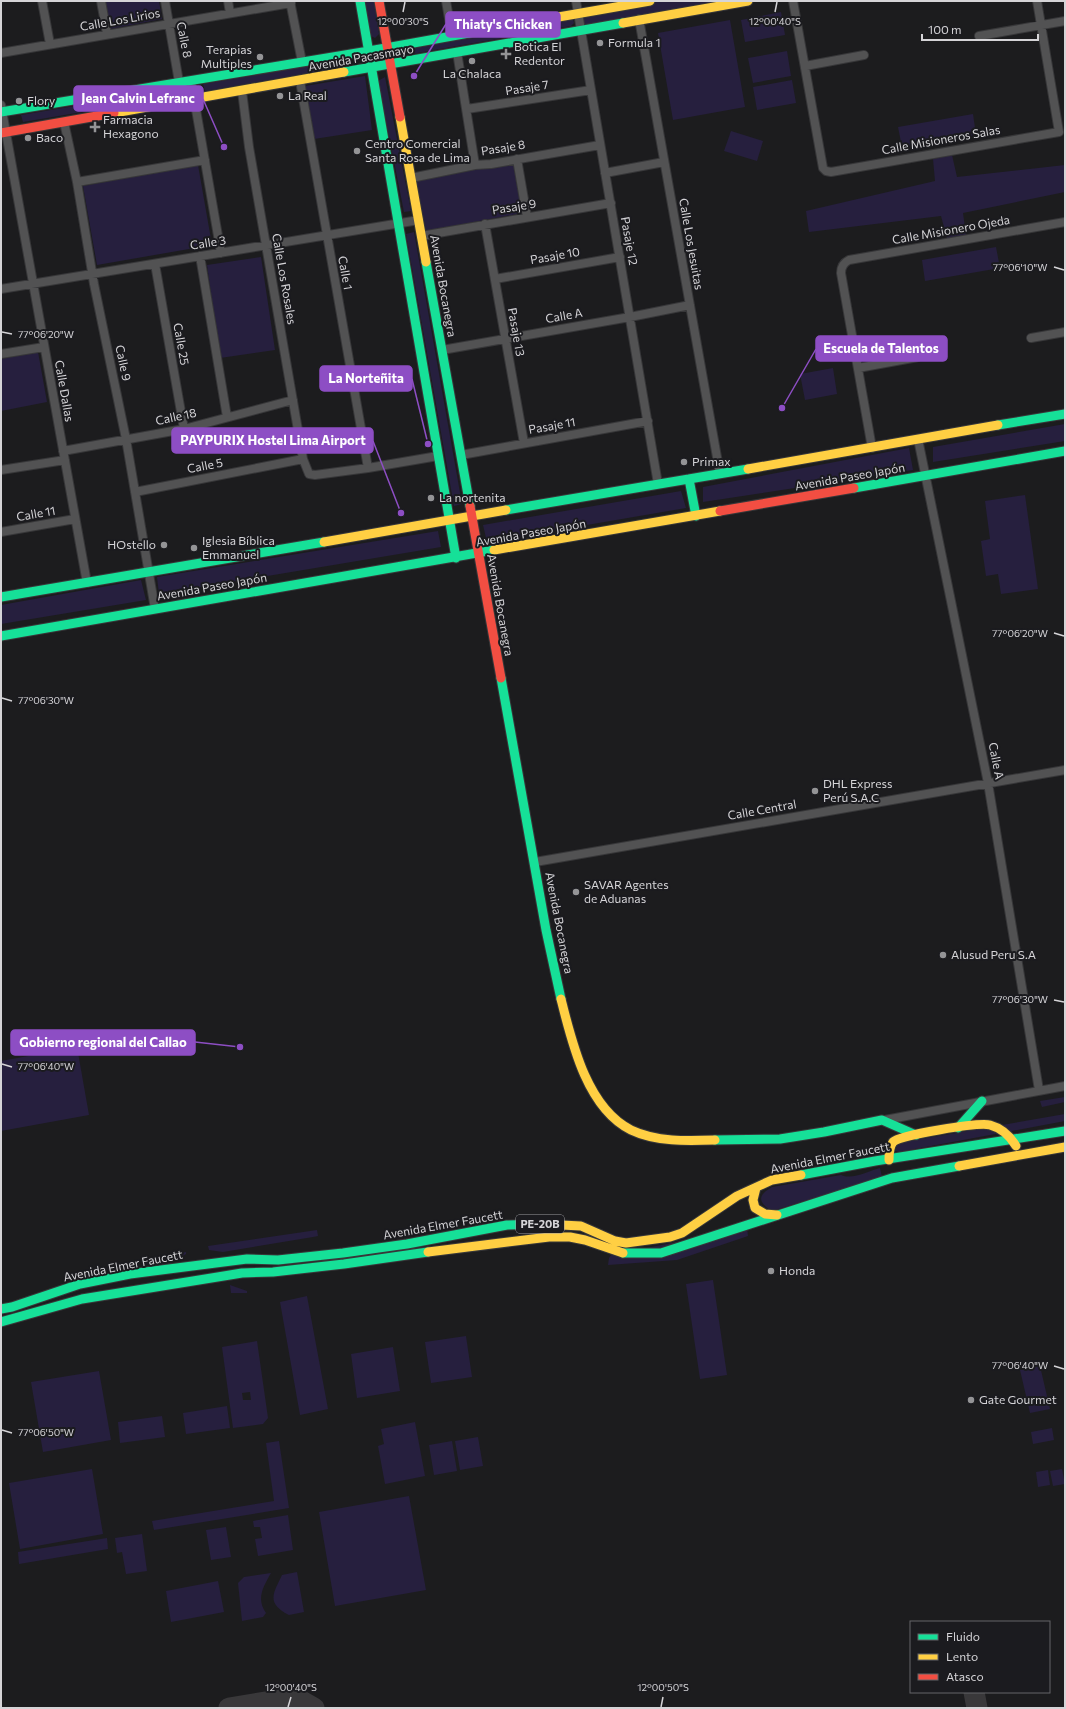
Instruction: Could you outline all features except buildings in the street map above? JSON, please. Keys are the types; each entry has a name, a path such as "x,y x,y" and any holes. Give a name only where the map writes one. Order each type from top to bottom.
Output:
{"main road":[{"path":"360,1 456,558"},
{"name":"Avenida Bocanegra","path":"379,1 535,862 546,930 564,1008 579,1060 589,1084 606,1110 616,1121 651,1136 670,1140 765,1140 810,1134 882,1120"},
{"name":"Avenida Pacasmayo","path":"1,110 388,48 637,2 650,1"},
{"name":"Avenida Pacasmayo","path":"3,133 639,20 703,5 748,1"},
{"path":"176,83 176,103"},
{"name":"Avenida Paseo Japón","path":"1,597 1065,414"},
{"name":"Avenida Paseo Japón","path":"1,636 1065,451"},
{"path":"689,479 696,516"},
{"path":"958,1128 982,1101"},
{"path":"882,1120 916,1135"},
{"path":"889,1160 891,1146 896,1140 916,1135 984,1124 999,1128 1013,1140 1021,1154"},
{"name":"Avenida Elmer Faucett","path":"1,1309 12,1307 80,1284 130,1274 247,1259 278,1260 343,1253 407,1244 507,1225 554,1224 580,1226 615,1241 626,1243 670,1237 682,1233 737,1196 772,1180 1065,1131"},
{"name":"Avenida Elmer Faucett","path":"1,1322 13,1320 82,1299 242,1273 273,1272 344,1264 408,1254 549,1237 570,1237 585,1240 623,1253 645,1254 662,1252 892,1178 1065,1146"},
{"path":"756,1188 753,1200 755,1208 765,1214 777,1215"}],"street":[{"path":"42,1 50,44"},
{"path":"101,1 107,34"},
{"name":"Calle 8","path":"165,1 176,83"},
{"path":"228,1 230,13"},
{"path":"446,1 452,36"},
{"name":"Pasaje 12","path":"576,1 658,484"},
{"path":"793,1 805,66 864,55"},
{"path":"1037,1 1041,25"},
{"path":"291,2 302,62"},
{"name":"Calle Los Lirios","path":"1,53 291,2"},
{"name":"Calle Los Jesuitas","path":"639,20 720,474"},
{"path":"979,36 1065,21"},
{"name":"Calle Misioneros Salas","path":"805,66 823,168 826,171 838,171 1059,132 1041,25"},
{"path":"458,52 476,165"},
{"path":"191,80 206,160 220,253"},
{"name":"Calle 1","path":"300,81 326,236 368,468"},
{"name":"Pasaje 7","path":"467,109 591,90"},
{"name":"Calle Los Rosales","path":"242,91 249,147 306,470 309,474 315,475 368,468"},
{"name":"Calle Dallas","path":"1,110 3,133 33,284 87,583"},
{"name":"Calle 9","path":"64,122 77,182 93,273 126,439 155,609"},
{"name":"Pasaje 8","path":"411,178 476,165 600,145"},
{"path":"517,159 527,217"},
{"path":"77,182 206,160"},
{"path":"605,173 664,162"},
{"name":"Pasaje 9","path":"421,236 611,203"},
{"name":"Calle 3","path":"1,289 419,220"},
{"name":"Calle Misionero Ojeda","path":"858,368 841,273 841,268 849,260 1065,222"},
{"name":"Pasaje 13","path":"485,224 524,443"},
{"path":"200,256 227,417"},
{"name":"Pasaje 10","path":"495,279 620,257"},
{"name":"Calle 25","path":"155,264 184,429"},
{"name":"Calle A","path":"442,350 690,305"},
{"path":"1031,338 1065,332"},
{"path":"1,354 44,347"},
{"path":"872,448 858,368 918,357"},
{"name":"Calle 18","path":"63,451 184,429 293,400"},
{"name":"Pasaje 11","path":"461,455 648,421"},
{"name":"Calle A","path":"918,439 988,783 1039,1090"},
{"path":"368,468 438,456"},
{"name":"Calle 5","path":"135,492 303,459"},
{"path":"1,470 64,460"},
{"name":"Calle 11","path":"1,532 75,519"},
{"name":"Calle Central","path":"535,862 1065,770"},
{"path":"882,1120 1065,1086"}],"shaded area":[{"path":"105,1 159,1 162,19 110,29"},
{"path":"365,1 374,1 379,34 375,38 371,36"},
{"path":"651,1 747,1 581,30 577,14"},
{"path":"781,12 785,35 745,42 741,20"},
{"path":"573,19 574,23 571,26 406,55 403,50"},
{"path":"730,20 745,107 673,120 658,33"},
{"path":"787,51 791,76 753,83 748,58"},
{"path":"352,59 352,65 349,66 205,91 203,84"},
{"path":"365,76 372,130 314,139 305,86"},
{"path":"385,77 411,211 404,212 378,81"},
{"path":"792,80 796,103 757,110 753,87"},
{"path":"164,91 165,98 23,122 21,115"},
{"path":"973,114 976,135 902,147 898,127"},
{"path":"731,131 763,141 757,161 724,151"},
{"path":"952,155 957,177 1065,165 1065,192 963,213 966,235 947,238 941,216 809,232 806,211 935,181 933,159"},
{"path":"513,162 522,213 426,231 416,179"},
{"path":"198,165 212,245 97,265 83,186"},
{"path":"414,232 462,504 454,506 406,234"},
{"path":"996,247 1000,268 925,281 922,260"},
{"path":"261,257 275,350 220,358 207,265"},
{"path":"38,352 47,402 1,411 1,359"},
{"path":"833,368 837,394 805,400 800,374"},
{"path":"1065,424 1065,441 933,462 933,447"},
{"path":"909,448 913,470 703,502 703,487"},
{"path":"681,491 686,508 487,542 483,525"},
{"path":"1025,495 1038,589 1001,594 998,574 986,576 981,541 990,539 985,501"},
{"path":"438,531 441,547 159,594 157,577"},
{"path":"141,580 146,600 1,624 1,605"},
{"path":"77,1047 89,1115 1,1131 1,1061"},
{"path":"1065,1097 1065,1102 1042,1107 1040,1101"},
{"path":"1065,1114 1065,1121 899,1152 895,1151 898,1143"},
{"path":"880,1168 882,1177 772,1211 764,1205 761,1199 764,1193 772,1187 841,1175 855,1176"},
{"path":"747,1228 748,1236 677,1260 608,1265 611,1255"},
{"path":"317,1230 318,1236 223,1252 209,1250 208,1246"},
{"path":"186,1252 186,1254 181,1257 165,1263 153,1265 142,1262 142,1260"},
{"path":"713,1280 727,1375 700,1379 686,1284"},
{"path":"230,1285 247,1291 247,1293 231,1293"},
{"path":"307,1296 328,1409 300,1415 280,1302"},
{"path":"466,1336 472,1377 431,1383 425,1342"},
{"path":"257,1341 268,1418 263,1424 233,1428 222,1347","holes":["250,1392 251,1400 243,1400 242,1393"]},
{"path":"393,1347 400,1391 357,1398 351,1354"},
{"path":"1040,1366 1050,1409 1030,1413 1020,1370"},
{"path":"99,1371 111,1440 43,1452 31,1382"},
{"path":"227,1406 230,1428 186,1434 183,1413"},
{"path":"162,1416 165,1437 120,1443 118,1422"},
{"path":"415,1422 425,1476 385,1484 378,1446 384,1444 381,1429"},
{"path":"1052,1428 1054,1440 1033,1444 1031,1432"},
{"path":"478,1437 483,1466 460,1470 455,1441"},
{"path":"279,1441 289,1508 154,1530 152,1521 274,1501 266,1443"},
{"path":"452,1441 457,1471 434,1475 429,1445"},
{"path":"92,1469 103,1534 20,1549 9,1483"},
{"path":"1062,1469 1065,1484 1053,1486 1050,1471"},
{"path":"1048,1470 1050,1485 1038,1487 1036,1472"},
{"path":"409,1496 426,1590 335,1606 319,1512"},
{"path":"288,1515 293,1550 258,1556 255,1539 262,1538 260,1527 254,1527 253,1521"},
{"path":"226,1527 231,1557 211,1560 206,1530"},
{"path":"142,1534 147,1571 126,1574 122,1552 117,1553 115,1538"},
{"path":"107,1538 108,1549 19,1564 18,1552"},
{"path":"297,1572 304,1612 289,1615 282,1611 274,1602 274,1593 282,1575"},
{"path":"271,1573 263,1588 261,1598 261,1603 266,1613 263,1617 242,1621 238,1583 244,1577"},
{"path":"218,1581 224,1612 171,1622 166,1591"}],"taxiway":[{"path":"974,1693 977,1708"},
{"path":"229,1708 290,1698 300,1700 314,1708"}],"traffic: fast":[{"path":"360,1 456,558"},
{"path":"1,112 369,51 547,19"},
{"path":"344,72 623,23"},
{"path":"426,262 470,506"},
{"path":"998,425 1065,414"},
{"path":"854,488 1065,451"},
{"path":"506,510 748,469"},
{"path":"689,479 696,516"},
{"path":"1,597 324,542"},
{"path":"1,636 494,550"},
{"path":"501,678 546,930 561,999"},
{"path":"958,1128 982,1101"},
{"path":"715,1140 780,1139 882,1120"},
{"path":"882,1120 916,1135"},
{"path":"801,1175 875,1161 1065,1131"},
{"path":"623,1253 661,1253 892,1178 959,1166"},
{"path":"1,1309 12,1307 80,1284 130,1274 247,1259 278,1260 343,1253 407,1244 507,1225 542,1224"},
{"path":"1,1322 82,1299 242,1273 273,1272 344,1264 428,1252"}],"traffic: slow":[{"path":"547,19 650,1"},
{"path":"623,23 748,1"},
{"path":"114,113 344,72"},
{"path":"400,117 426,262"},
{"path":"748,469 998,425"},
{"path":"324,542 506,510"},
{"path":"494,550 720,511"},
{"path":"561,999 570,1035 584,1073 592,1090 603,1106 616,1120 631,1130 651,1137 672,1140 715,1140"},
{"path":"889,1160 891,1146 893,1142 899,1139 971,1125 994,1126 1005,1133 1016,1146"},
{"path":"959,1166 1065,1147"},
{"path":"542,1224 581,1226 615,1241 626,1243 670,1237 682,1233 737,1196 772,1180 801,1175"},
{"path":"756,1188 753,1200 755,1208 765,1214 777,1215"},
{"path":"428,1252 549,1237 570,1237 585,1240 623,1253"}],"traffic: jam":[{"path":"379,1 400,117"},
{"path":"1,133 114,113"},
{"path":"720,511 854,488"},
{"path":"470,506 501,678"}],"place":[{"name":"Formula 1","path":"600,43"},
{"name":"Botica El Redentor","path":"506,54"},
{"name":"Terapias Multiples","path":"260,57"},
{"name":"La Chalaca","path":"472,61"},
{"name":"Thiaty's Chicken","path":"414,76"},
{"name":"La Real","path":"280,96"},
{"name":"Flory","path":"19,101"},
{"name":"Farmacia Hexagono","path":"95,127"},
{"name":"Baco","path":"28,138"},
{"name":"Jean Calvin Lefranc","path":"224,147"},
{"name":"Centro Comercial Santa Rosa de Lima","path":"357,151"},
{"name":"Escuela de Talentos","path":"782,408"},
{"name":"La Norteñita","path":"428,444"},
{"name":"Primax","path":"684,462"},
{"name":"La nortenita","path":"431,498"},
{"name":"PAYPURIX Hostel Lima Airport","path":"401,513"},
{"name":"HOstello","path":"164,545"},
{"name":"Iglesia Bíblica Emmanuel","path":"194,548"},
{"name":"DHL Express Perú S.A.C","path":"815,791"},
{"name":"SAVAR Agentes de Aduanas","path":"576,892"},
{"name":"Alusud Peru S.A","path":"943,955"},
{"name":"Gobierno regional del Callao","path":"240,1047"},
{"name":"Honda","path":"771,1271"},
{"name":"Gate Gourmet","path":"971,1400"}]}
